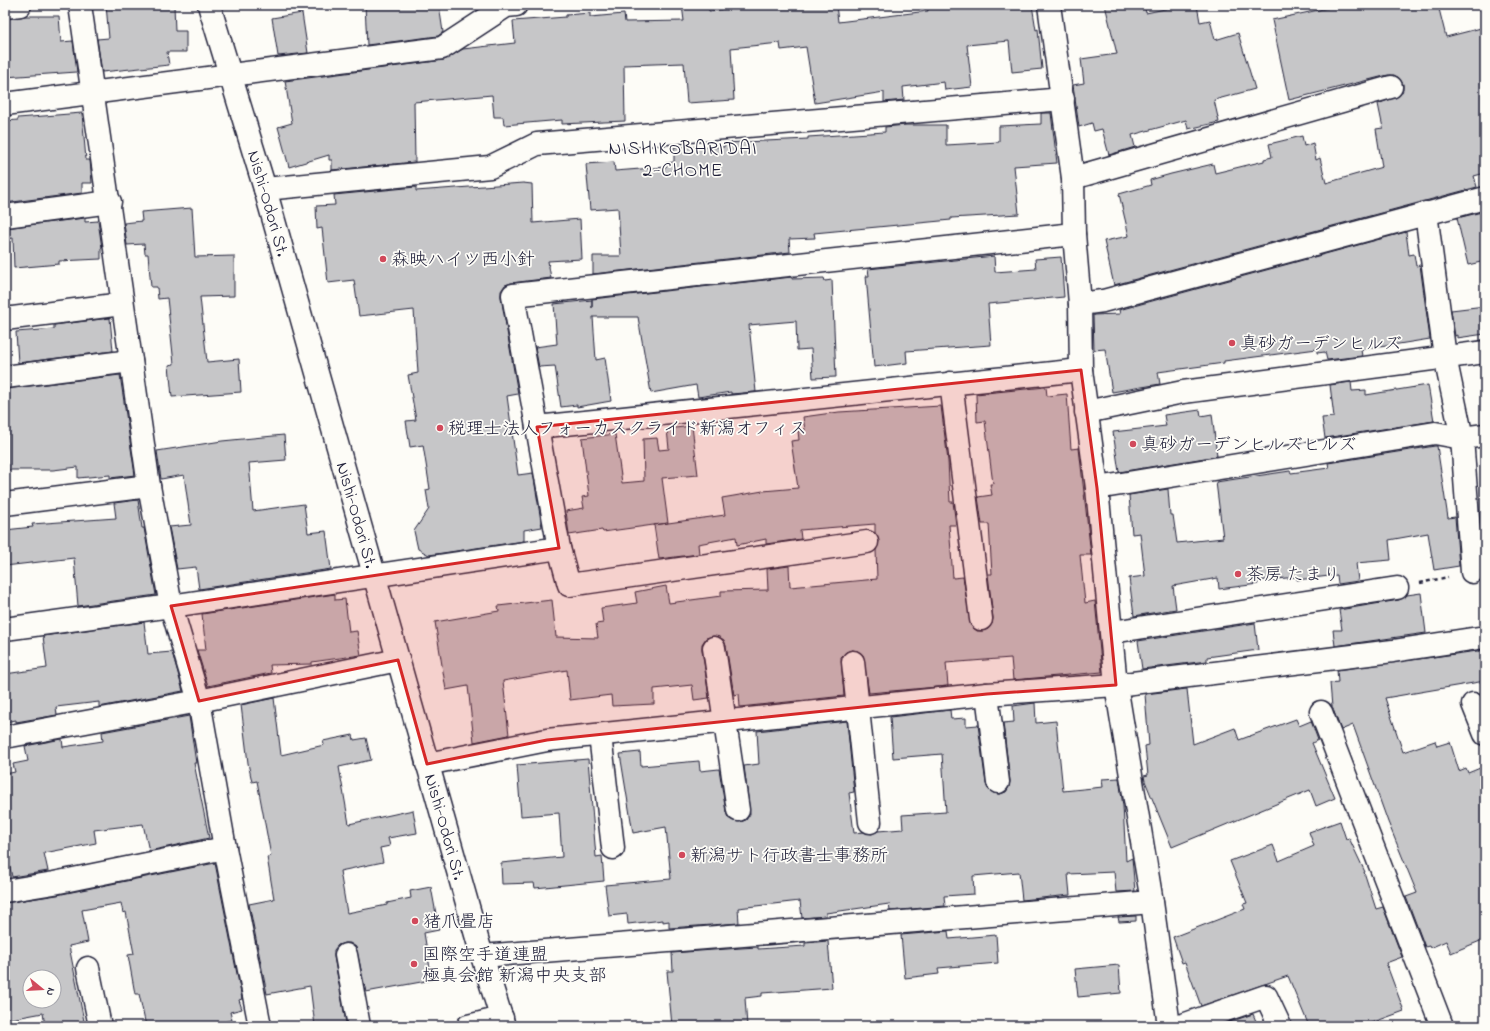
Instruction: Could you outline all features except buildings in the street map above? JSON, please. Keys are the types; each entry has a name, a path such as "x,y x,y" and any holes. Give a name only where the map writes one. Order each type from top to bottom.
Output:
{"street":[{"path":"5,7 20,5"},
{"path":"80,5 110,202 122,304 150,486 172,606 199,701 225,848 260,1026"},
{"name":"Nishi-Odori St.","path":"209,5 265,189 427,764 482,956 503,1022"},
{"path":"5,104 93,94 231,74 442,48 506,6 516,5"},
{"path":"1049,5 1073,178 1074,234 1080,304 1081,370 1097,488 1116,685 1152,902 1170,1026"},
{"path":"1073,178 1391,86"},
{"path":"265,189 490,167 537,144 1063,99"},
{"path":"1080,304 1103,301 1485,198"},
{"path":"5,216 110,202"},
{"path":"1426,213 1445,357 1462,438 1472,572"},
{"path":"867,542 569,584 559,548 513,295 1074,234"},
{"path":"5,318 122,304"},
{"path":"1086,412 1183,392 1485,352"},
{"path":"5,377 131,361"},
{"path":"537,427 1081,370"},
{"path":"951,383 981,619"},
{"path":"1097,488 1435,433 1462,438 1485,435"},
{"path":"5,504 150,486"},
{"path":"5,629 172,606 374,574 559,548"},
{"path":"1112,632 1396,588"},
{"path":"427,764 547,740 987,694 1116,685 1393,651 1485,637"},
{"path":"714,648 738,810"},
{"path":"5,737 199,701 398,660"},
{"path":"853,662 870,822"},
{"path":"987,694 998,782"},
{"path":"1473,704 1485,734"},
{"path":"1321,712 1442,1026"},
{"path":"600,735 613,848"},
{"path":"5,892 225,848"},
{"path":"482,956 1152,902"},
{"path":"346,955 359,1026"},
{"path":"88,968 100,1026"},
{"path":"1180,1026 1266,996 1280,1026"},
{"path":"468,1026 503,1022"}],"path":[{"path":"1396,588 1472,572"}],"highlighted area":[{"path":"1081,370 1097,488 1116,685 987,694 547,740 427,764 398,660 199,701 171,606 559,548 537,427"}],"place":[{"name":"森映ハイツ西小針","path":"383,259"},
{"name":"真砂ガーデンヒルズ","path":"1232,343"},
{"name":"税理士法人フォーカスクライド新潟オフィス","path":"440,428"},
{"name":"真砂ガーデンヒルズヒルズ","path":"1133,444"},
{"name":"茶房 たまり","path":"1238,574"},
{"name":"新潟サト行政書士事務所","path":"682,855"},
{"name":"猪爪畳店","path":"415,921"},
{"name":"国際空手道連盟 極真会館 新潟中央支部","path":"414,964"}],"district":[{"name":"NISHIKOBARIDAI 2-CHOME","path":"683,158"}]}
